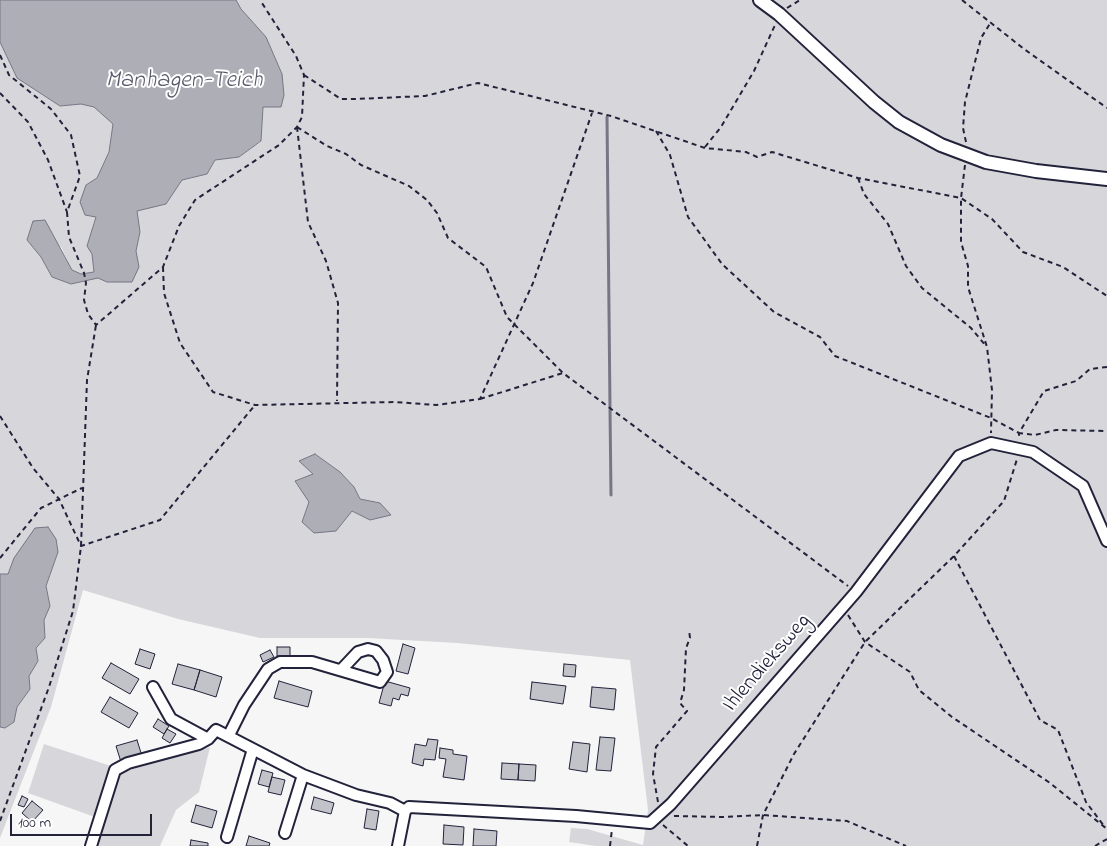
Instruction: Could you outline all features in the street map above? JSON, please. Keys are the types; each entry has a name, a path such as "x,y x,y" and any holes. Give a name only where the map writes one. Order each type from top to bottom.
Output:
{"main road":[{"path":"760,0 779,14 874,102 899,122 941,145 986,162 1036,171 1107,179"}],"street":[{"name":"Ihlendieksweg","path":"659,817 856,592 959,456 990,443"},
{"path":"990,443 1033,452 1083,486 1107,541"},
{"path":"229,735 244,705 268,669 280,662 296,660 342,669"},
{"path":"153,687 171,718 208,739"},
{"path":"91,846 115,770 128,763 208,739 216,730 229,735 303,775 356,796 390,803 405,811"},
{"path":"227,837 253,749"},
{"path":"285,833 303,775"},
{"path":"398,846 405,811 409,807 576,816 650,823 659,817"}],"path":[{"path":"260,0 296,56 304,75 302,117 297,127 279,144 196,200 179,226 163,267 164,293 180,343 213,392 255,405 337,402 395,402 436,405 480,399 563,373"},
{"path":"704,148 721,128 754,71 779,14 800,0"},
{"path":"962,0 1024,49 1107,108"},
{"path":"990,443 992,390 987,347 968,287 968,266 961,242 962,198 967,156 963,128 965,102 981,38 991,22"},
{"path":"0,55 9,75 52,109 71,135 80,176 67,212"},
{"path":"304,75 341,98 425,96 478,83 592,113 611,116 704,148 746,152 757,156 772,152 806,163 816,163 858,178 962,198 992,219 1023,252 1063,267 1107,296"},
{"path":"0,93 28,122 48,160 67,212 69,237 84,273 86,283 84,300 88,314 96,325"},
{"path":"480,399 497,366 513,324 533,283 592,113"},
{"path":"297,127 327,146 346,154 361,166 409,186 427,200 437,213 448,238 486,267 507,317 563,373 856,592"},
{"path":"297,127 308,222 326,261 338,304 337,402"},
{"path":"656,131 670,155 688,217 722,264 774,312 820,337 835,356 991,418 1020,432 1035,435 1056,430 1107,431"},
{"path":"858,178 864,194 888,224 906,266 922,288 971,328 987,347"},
{"path":"0,821 49,687 73,611 82,546 82,488 87,380 96,325 163,267"},
{"path":"758,846 763,815 794,754 865,642 954,556 1004,501 1019,448 1020,432 1044,391 1076,381 1090,369 1107,366"},
{"path":"82,546 160,520 255,405"},
{"path":"0,416 33,468 59,499 82,546"},
{"path":"0,558 41,508 82,488"},
{"path":"954,556 1040,720 1058,730 1086,802 1107,829"},
{"path":"847,612 865,642 910,672 919,690 952,717 1050,783 1107,829"},
{"path":"671,804 659,806 653,774 656,746 688,711 680,703 684,690 686,648 690,638 689,630"},
{"path":"659,817 763,815 847,821 906,846"},
{"path":"659,817 688,846"},
{"path":"610,846 613,821"},
{"path":"1095,846 1107,839"}],"shaded area":[{"path":"236,0 1107,0 1107,846 596,846 569,842 571,828 587,829 643,845 648,810 630,660 457,643 367,638 260,638 178,619 83,590 51,707 0,838 0,727 5,728 14,722 17,707 30,689 29,676 38,661 36,648 45,638 44,620 50,606 46,586 58,552 14,558 8,574 0,574 0,42 17,78 60,106 81,104 94,107 113,124 109,152 103,166 97,178 86,185 96,217 92,228 94,272 81,274 72,270 61,247 27,240 41,257 52,277 71,284 98,278 107,282 139,267 136,251 140,232 137,211 166,204 182,180 207,174 215,160 239,157 261,142 263,107 282,74 266,37 241,9","holes":["315,454 340,472 354,487 360,499 380,503 370,520 352,511 336,531 302,522 309,502"]},
{"path":"44,744 126,771 210,747 199,792 176,810 160,846 96,846 103,820 28,793"}],"water":[{"name":"Manhagen-Teich","path":"0,0 236,0 241,9 266,37 282,74 284,95 281,107 263,107 261,141 239,157 215,160 207,174 182,180 166,204 137,211 140,232 136,251 139,267 132,282 107,282 98,278 71,284 52,277 41,257 27,240 33,221 45,220 72,270 81,274 94,272 92,254 87,246 96,217 85,215 80,202 86,185 97,178 109,152 113,124 94,107 81,104 60,106 17,78 0,42"},
{"path":"315,454 340,472 354,487 360,499 380,503 391,515 370,520 352,511 336,531 314,533 302,522 309,502 295,481 313,474 299,461"},
{"path":"48,527 56,539 58,552 46,586 50,606 44,620 45,638 36,648 38,661 29,676 30,689 17,707 14,722 5,728 0,727 0,574 8,574 14,558 35,528"}],"building":[{"path":"403,644 415,648 408,674 396,671"},
{"path":"277,647 290,647 290,657 277,656"},
{"path":"140,649 155,654 150,669 135,664"},
{"path":"270,650 274,657 263,662 260,655"},
{"path":"111,663 139,679 130,694 102,678"},
{"path":"178,664 200,670 194,690 172,684"},
{"path":"564,664 576,665 575,677 563,676"},
{"path":"200,670 222,677 216,697 194,690"},
{"path":"279,681 312,691 308,707 274,698"},
{"path":"385,681 410,688 408,696 401,694 399,700 393,698 391,706 379,703"},
{"path":"532,682 566,686 563,704 530,699"},
{"path":"592,687 616,689 614,710 590,707"},
{"path":"110,697 138,713 129,728 101,712"},
{"path":"158,719 169,726 164,734 153,727"},
{"path":"167,729 176,734 170,743 162,738"},
{"path":"600,737 615,738 611,771 596,770"},
{"path":"428,739 438,740 435,760 424,759 423,766 412,763 415,744 426,746"},
{"path":"137,740 142,756 121,762 116,746"},
{"path":"573,742 590,744 587,772 569,769"},
{"path":"440,748 453,750 453,754 467,756 464,780 443,777 446,759 439,758"},
{"path":"502,763 519,764 518,780 501,779"},
{"path":"519,764 536,765 535,781 518,780"},
{"path":"262,770 273,773 269,787 258,784"},
{"path":"272,777 285,780 281,795 268,792"},
{"path":"22,796 28,799 24,807 18,805"},
{"path":"314,797 334,803 331,814 311,809"},
{"path":"32,801 43,810 32,822 22,813"},
{"path":"196,805 217,811 212,828 191,822"},
{"path":"367,809 379,811 376,830 364,828"},
{"path":"444,825 464,827 463,845 443,844"},
{"path":"474,829 497,831 496,846 473,846"},
{"path":"249,836 270,843 269,846 246,846"},
{"path":"191,840 208,843 208,846 190,846"}],"waterway":[{"path":"607,117 610,408"},
{"path":"610,410 611,495"}]}
